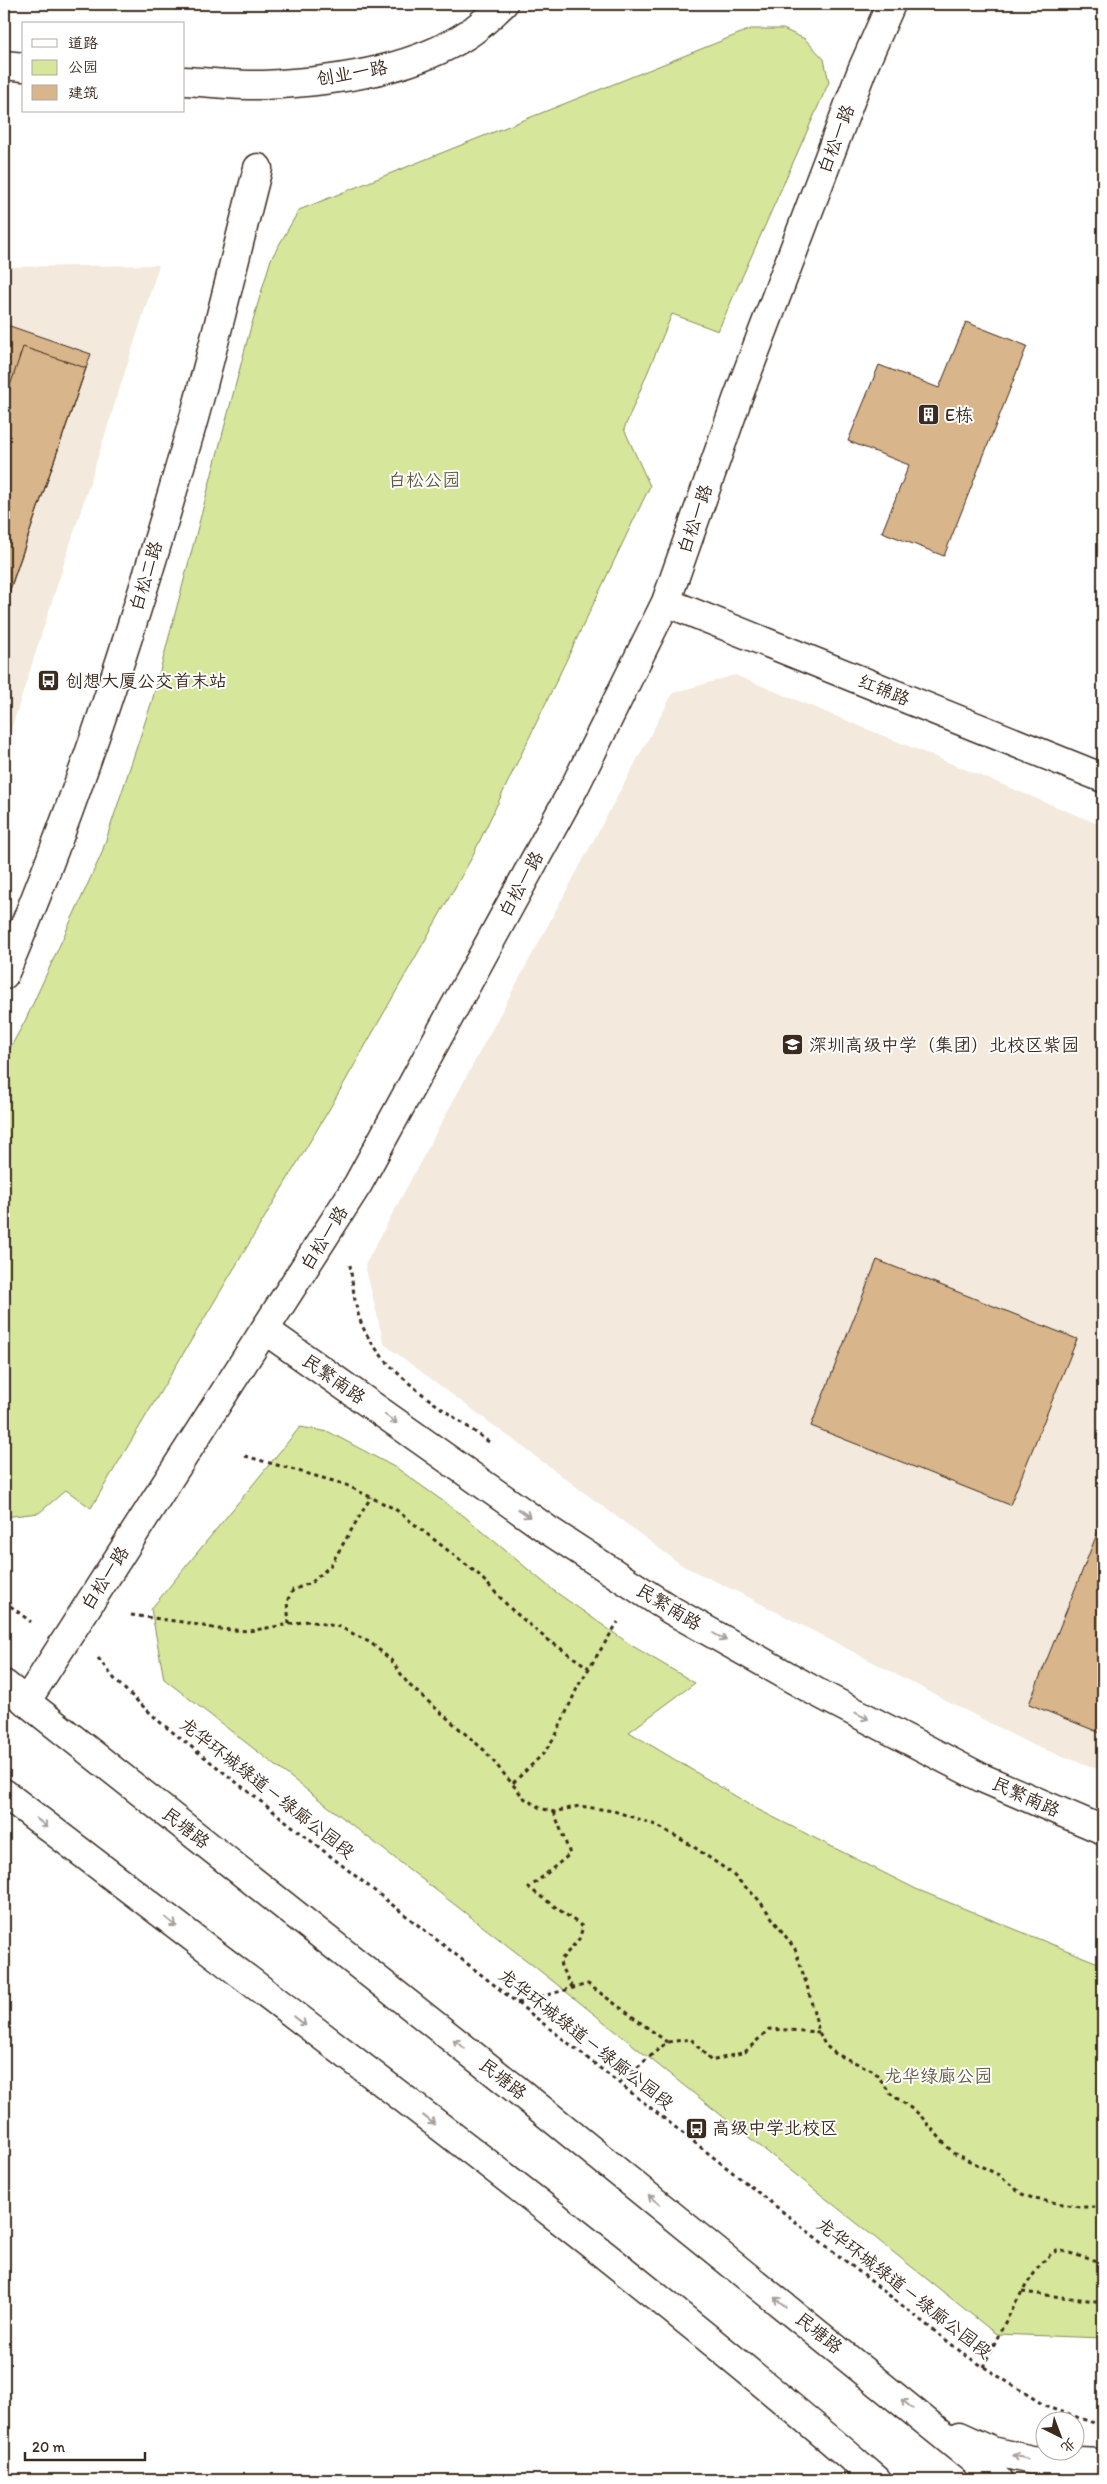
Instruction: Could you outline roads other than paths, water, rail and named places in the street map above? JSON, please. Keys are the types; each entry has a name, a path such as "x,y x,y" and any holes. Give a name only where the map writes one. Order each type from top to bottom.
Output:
{"street":[{"name":"创业一路","path":"185,81 262,85 337,78 404,63 430,54 469,34 503,4"},
{"name":"白松一路","path":"26,1702 266,1330 362,1176 575,786 666,602 738,397 862,70 891,4"},
{"path":"4,65 22,67"},
{"name":"白松二路","path":"4,975 84,772 116,674 190,431 258,168"},
{"name":"红锦路","path":"666,602 1103,778"},
{"name":"民繁南路","path":"266,1330 548,1530 672,1610 816,1692 982,1778 1103,1830"},
{"name":"民塘路","path":"4,1684 529,2100 929,2422 998,2480"},
{"path":"4,1793 572,2230 813,2425 877,2480"},
{"path":"929,2422 992,2451 1032,2460 1103,2463"},
{"path":"813,2425 851,2480"}],"place":[{"name":"E栋","path":"929,415"},
{"name":"创想大厦公交首末站","path":"49,681"},
{"name":"深圳高级中学（集团）北校区紫园","path":"793,1045"},
{"name":"高级中学北校区","path":"696,2128"}],"park label":[{"name":"白松公园","path":"424,480"},
{"name":"龙华绿廊公园","path":"938,2076"}]}
